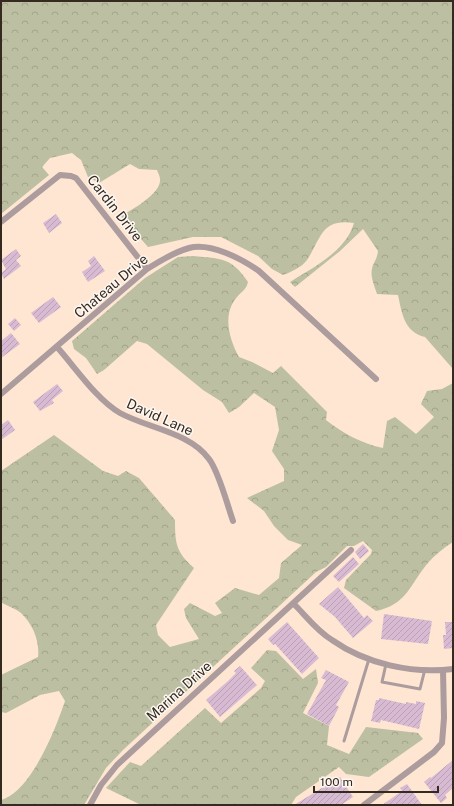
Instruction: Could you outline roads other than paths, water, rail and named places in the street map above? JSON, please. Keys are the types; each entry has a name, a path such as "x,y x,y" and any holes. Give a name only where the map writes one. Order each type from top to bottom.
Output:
{"street":[{"name":"Cardin Drive","path":"1,222 60,175 71,176 76,178 147,269"},
{"name":"Chateau Drive","path":"1,394 147,269 163,259 190,248 215,249 242,259 258,271 376,379"},
{"name":"David Lane","path":"57,347 100,397 120,413 160,429 195,446 209,459 233,521"},
{"name":"Marina Drive","path":"90,805 101,785 117,765 351,550"},
{"path":"294,604 314,625 332,640 369,659 386,664 425,669 453,669"},
{"path":"364,805 434,752 442,743 444,718 443,670"}],"lane":[{"path":"344,741 369,659"},
{"path":"386,664 382,682 420,689 425,669"}]}
